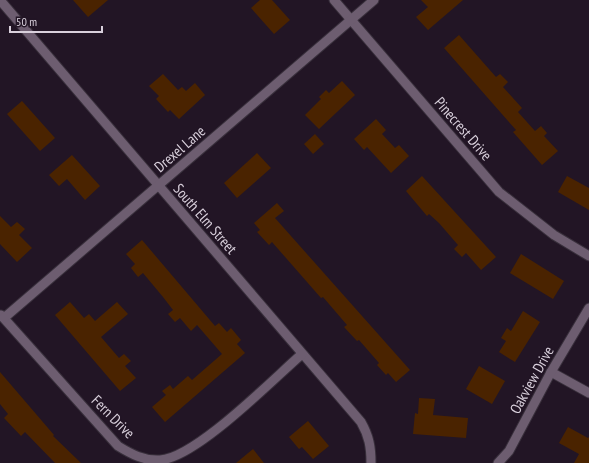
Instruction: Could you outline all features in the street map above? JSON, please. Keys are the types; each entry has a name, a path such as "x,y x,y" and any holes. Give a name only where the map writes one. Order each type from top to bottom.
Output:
{"street":[{"name":"South Elm Street","path":"0,0 361,422 368,434 371,448 371,463"},
{"name":"Pinecrest Drive","path":"334,0 499,192 554,235 589,256"},
{"name":"Drexel Lane","path":"2,316 158,186 374,0"},
{"name":"Oakview Drive","path":"498,463 509,451 551,372 589,308"},
{"name":"Fern Drive","path":"2,316 118,446 139,458 161,460 186,452 207,438 302,354"},
{"path":"551,372 589,393"}],"building":[{"path":"73,0 108,0 88,17"},
{"path":"260,0 272,0 290,20 274,34 251,8"},
{"path":"421,0 463,0 428,30 416,17 428,7"},
{"path":"459,35 496,77 500,74 508,82 503,87 522,108 518,112 535,131 541,126 547,133 544,136 558,151 542,165 513,132 516,130 444,48"},
{"path":"163,74 178,90 182,87 186,91 195,83 205,95 179,119 170,110 168,112 156,99 159,96 149,86"},
{"path":"342,81 355,95 319,129 305,115 321,99 319,97 326,90 329,93"},
{"path":"22,101 55,138 40,151 7,114"},
{"path":"376,119 386,130 382,134 395,148 399,145 409,156 391,173 367,147 364,150 354,139"},
{"path":"315,134 324,144 313,154 304,144"},
{"path":"257,153 271,168 237,198 224,183"},
{"path":"72,155 100,186 85,200 67,179 59,186 49,175"},
{"path":"422,176 496,257 481,270 466,253 462,257 454,249 458,245 439,223 429,214 427,216 406,191"},
{"path":"567,176 589,188 589,210 558,192"},
{"path":"277,203 284,211 275,218 410,370 396,382 388,373 386,375 377,365 379,363 359,340 357,341 344,327 347,325 323,297 321,298 272,242 269,245 257,232 260,230 254,223"},
{"path":"0,216 11,227 17,222 25,229 19,235 32,248 17,262 0,244"},
{"path":"142,240 215,326 219,323 227,332 231,328 241,340 237,344 245,353 165,422 152,407 166,395 162,391 170,385 173,389 188,376 192,380 222,354 197,325 191,331 180,318 175,322 168,314 173,310 163,297 143,273 138,277 131,268 135,264 126,254"},
{"path":"521,254 564,281 553,299 510,273"},
{"path":"70,302 84,318 89,314 95,321 117,302 128,314 101,337 119,358 124,354 131,361 125,366 136,378 120,391 55,315"},
{"path":"523,311 540,322 515,362 499,352 506,341 501,338 507,328 511,331"},
{"path":"479,366 505,381 492,404 466,389"},
{"path":"0,372 54,435 53,436 81,463 55,463 25,432 21,436 4,418 8,414 0,404"},
{"path":"419,398 435,399 433,415 468,418 466,438 413,434 415,413 418,414"},
{"path":"308,421 329,446 313,459 302,447 299,449 289,437"},
{"path":"568,427 588,438 589,437 589,463 574,463 579,454 559,443"},
{"path":"253,449 264,463 236,463"}]}
